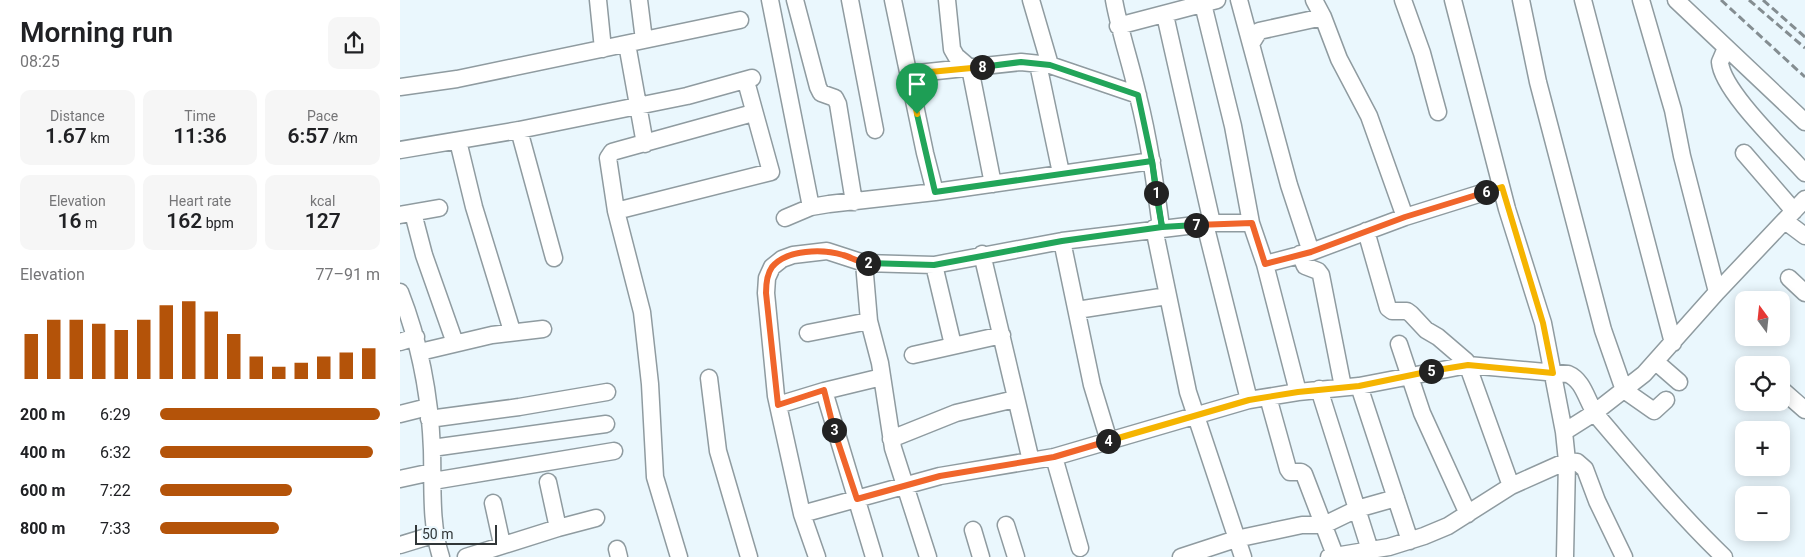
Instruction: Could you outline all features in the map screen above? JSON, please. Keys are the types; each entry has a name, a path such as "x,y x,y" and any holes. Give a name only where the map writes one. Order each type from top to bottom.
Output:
{"street":[{"path":"598,0 603,49"},
{"path":"639,0 644,40"},
{"path":"770,0 811,207"},
{"path":"795,0 818,87 821,93 835,98 838,104 854,202"},
{"path":"850,0 875,130"},
{"path":"893,0 935,192"},
{"path":"947,0 952,49 956,56 970,68 993,184"},
{"path":"1031,0 1044,65 1061,173"},
{"path":"1114,0 1118,26 1138,95 1152,161 1167,296 1194,415 1242,557"},
{"path":"1239,0 1306,253 1305,266 1318,271 1321,275 1351,387 1396,498 1410,541"},
{"path":"1314,0 1323,17 1339,59 1369,116 1405,217"},
{"path":"1402,0 1422,53 1438,112"},
{"path":"1453,0 1502,187 1543,323 1553,373 1564,432 1566,461 1562,556"},
{"path":"1521,0 1538,82 1603,330 1624,390 1654,411 1666,400"},
{"path":"1583,0 1673,343"},
{"path":"1641,0 1673,110 1682,156 1717,292"},
{"path":"1676,0 1805,122"},
{"path":"1118,26 1210,2 1232,126 1252,223 1265,264 1298,392"},
{"path":"1165,15 1249,400"},
{"path":"1251,44 1259,31 1323,17"},
{"path":"400,87 457,79 740,20"},
{"path":"627,44 645,144"},
{"path":"1726,48 1720,62 1727,83 1739,100 1805,173"},
{"path":"909,74 1021,62 1044,65 1138,95"},
{"path":"400,150 519,130 638,106 747,79 770,172 616,211"},
{"path":"679,557 655,477 650,384 642,312 616,211 608,158 612,152 754,112"},
{"path":"519,130 554,258"},
{"path":"458,141 474,207 512,331"},
{"path":"1744,153 1795,210 1805,236"},
{"path":"785,218 811,207 935,192 1152,161"},
{"path":"1265,264 1306,253 1405,217 1502,187"},
{"path":"439,208 407,214 424,255 455,342"},
{"path":"1564,432 1594,413 1656,362 1717,292 1795,210"},
{"path":"817,557 802,514 778,405 766,293 767,278 772,267 782,259 794,255 827,251 864,263 934,265 982,254 1158,228 1209,223 1252,223"},
{"path":"1366,232 1388,308 1392,311 1411,314 1426,330 1451,347 1468,365 1511,486"},
{"path":"1062,241 1078,310 1092,386 1109,441"},
{"path":"982,254 1031,461"},
{"path":"864,263 869,320 882,377 891,439 928,557"},
{"path":"934,265 953,345"},
{"path":"1789,278 1805,293"},
{"path":"400,292 418,344 432,448 436,534 441,557"},
{"path":"1078,310 1167,296"},
{"path":"808,333 869,320"},
{"path":"400,342 418,344 455,342 512,331 543,329"},
{"path":"913,355 1002,335"},
{"path":"1399,344 1426,420 1468,514"},
{"path":"1656,362 1679,382"},
{"path":"802,514 940,476 1054,457 1249,400 1319,389 1351,387 1468,365 1553,373 1575,377 1594,413 1703,536 1724,557"},
{"path":"778,405 824,390 882,377"},
{"path":"709,378 718,451 749,557"},
{"path":"1319,389 1370,550"},
{"path":"824,390 874,557"},
{"path":"400,414 519,407 607,392"},
{"path":"1268,397 1288,469 1290,472 1301,472 1304,474 1324,525 1332,556 1353,555 1410,541 1448,526 1511,486 1566,461 1577,462 1586,469 1597,501 1624,557"},
{"path":"1790,397 1805,410"},
{"path":"891,439 956,413 1015,399"},
{"path":"432,448 606,424"},
{"path":"400,479 614,451"},
{"path":"1054,457 1080,548"},
{"path":"548,482 558,528"},
{"path":"1181,557 1236,539 1302,525 1324,525 1357,509 1396,498"},
{"path":"493,503 502,544"},
{"path":"466,557 502,544 596,518"},
{"path":"1006,525 1016,557"},
{"path":"973,530 981,557"},
{"path":"400,545 436,534"}],"railway":[{"path":"1721,0 1805,77"},
{"path":"1749,0 1805,48"},
{"path":"1763,0 1805,37"}],"route":[{"path":"917,114 909,74 1021,62 1050,65 1138,95 1152,161 1162,227 1212,223 1252,223 1265,264 1311,252 1405,217 1502,187 1507,209 1543,323 1553,373 1468,365 1359,386 1298,392 1249,400 1054,457 940,476 857,499 836,436 824,390 778,405 766,293 767,278 772,267 782,259 794,255 827,251 864,263 934,265 982,254 1162,227 1152,161 935,192 917,114"}]}
